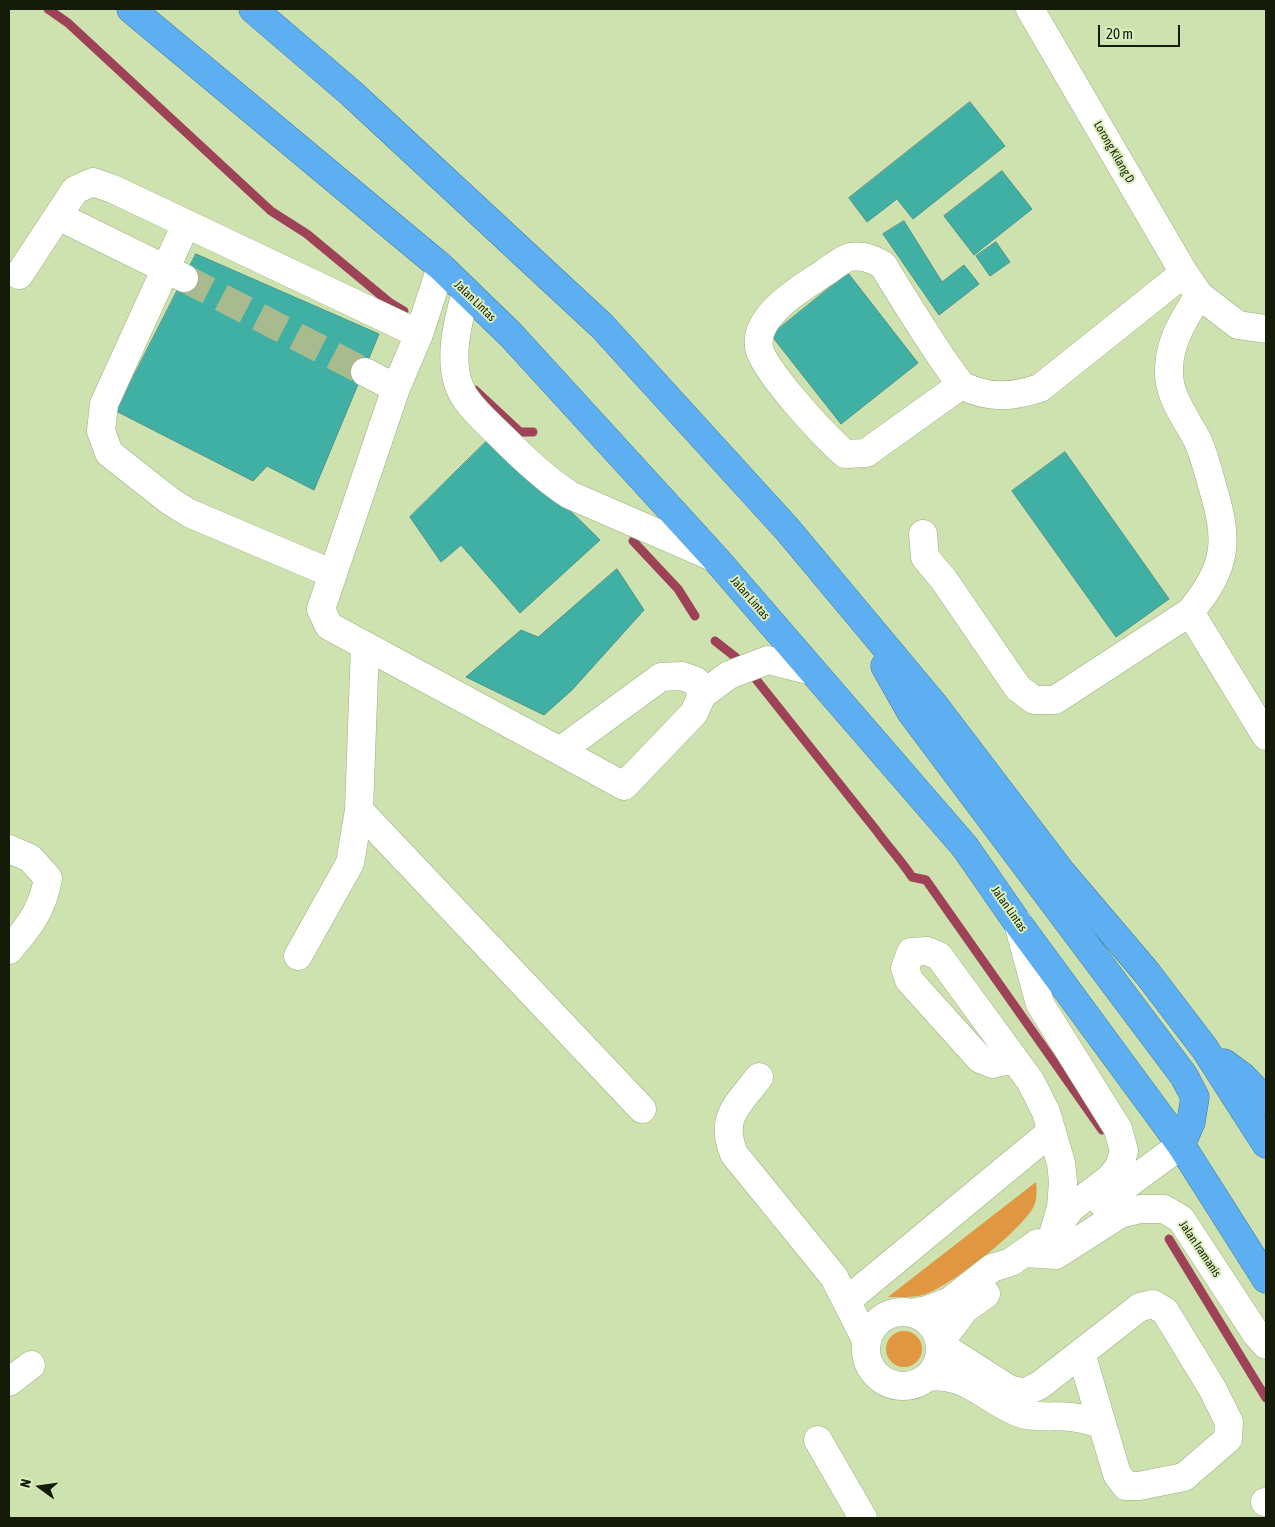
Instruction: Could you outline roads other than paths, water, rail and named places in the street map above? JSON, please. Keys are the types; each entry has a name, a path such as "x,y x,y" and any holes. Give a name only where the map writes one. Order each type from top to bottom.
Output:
{"highway":[{"name":"Jalan Lintas","path":"131,9 441,267 511,335 715,558 966,847 1018,922 1181,1145 1266,1279"},
{"path":"253,9 351,93 602,326 787,528 934,705 1062,873 1148,973 1205,1049 1266,1144"},
{"path":"849,603 911,712 1184,1076 1195,1097 1191,1122 1181,1145"},
{"path":"1205,1049 1243,1077 1266,1102"}],"street":[{"name":"Lorong Kilang D","path":"1030,9 1192,284"},
{"path":"19,275 75,190 93,182 419,334"},
{"path":"58,216 175,274"},
{"path":"186,224 175,274 104,404 101,431 109,453 170,501 189,513 332,574"},
{"path":"961,385 866,452 845,454 816,426 764,361 759,347 762,328 774,310 800,289 848,258 867,257 883,265 961,385 988,395 1016,396 1040,388 1192,284"},
{"path":"441,267 419,334 396,388 321,609 329,626 624,786 694,713 702,695 747,668 768,660 812,671"},
{"path":"1192,284 1238,325 1266,329"},
{"path":"923,534 925,557 944,580 1018,688 1034,700 1055,700 1190,612 1206,592 1218,567 1224,542 1218,505 1198,442 1170,386 1169,368 1174,337 1192,284"},
{"path":"466,292 456,326 454,364 463,395 474,410 536,470 570,495 715,558"},
{"path":"365,372 396,388"},
{"path":"1190,612 1266,736"},
{"path":"298,956 350,863 359,810 365,646"},
{"path":"560,752 661,677 682,676 696,681 702,695"},
{"path":"359,810 642,1109"},
{"path":"9,849 30,858 48,878 45,898 30,926 9,950"},
{"path":"1018,922 1040,1004 1118,1129 1124,1151 1119,1167 1110,1178 1071,1208 1054,1232"},
{"path":"1014,1059 1031,1082 1046,1112 1061,1163 1064,1182 1061,1208 1054,1232"},
{"path":"759,1077 730,1116 727,1137 734,1154 834,1277 867,1342"},
{"path":"856,1293 1052,1131"},
{"path":"1101,1424 1070,1417 1047,1417 1018,1413 962,1380 942,1375 929,1377 908,1387 896,1386 885,1382 876,1375 866,1354 870,1331 878,1322 899,1314 927,1310 950,1301 992,1268 1018,1258 1054,1232 1087,1214 1181,1145"},
{"name":"Jalan Iramanis","path":"1018,1258 1056,1255 1120,1214 1140,1209 1164,1209 1181,1219 1257,1335 1266,1345"},
{"path":"940,1343 965,1309 1002,1282 1018,1258"},
{"path":"834,1277 871,1306 899,1314 922,1316 931,1324 940,1343 940,1357 929,1377"},
{"path":"940,1343 1009,1389 1024,1393 1040,1385 1081,1353 1140,1307 1153,1304 1165,1311 1212,1388 1229,1422 1228,1439 1184,1477 1139,1486 1126,1486 1117,1474 1081,1353"},
{"path":"9,1382 32,1365"},
{"path":"818,1440 863,1518"}],"waterway":[{"path":"48,9 68,23 271,211 307,234 389,302 404,311"},
{"path":"475,390 520,432 533,432"},
{"path":"633,541 678,589 695,616"},
{"path":"715,641 743,663 912,877 926,880 1102,1130"},
{"path":"1169,1239 1266,1398"}],"tunnel":[{"path":"184,278 365,372"}]}
